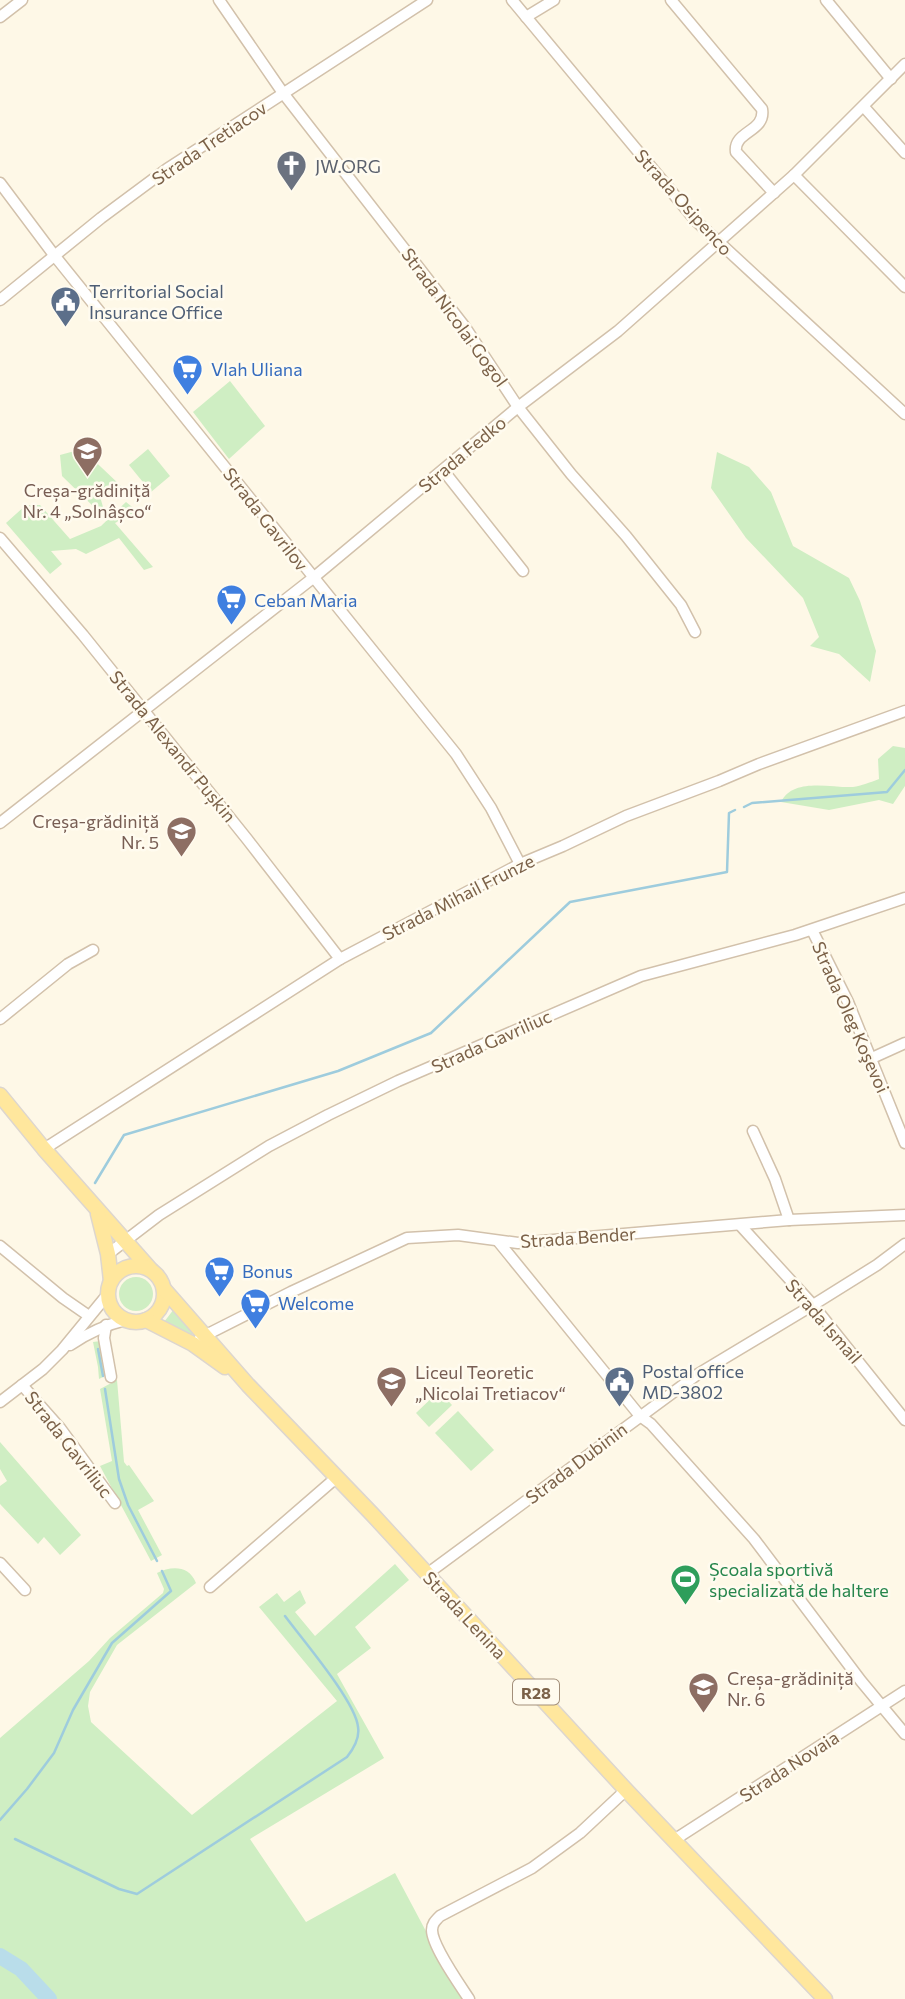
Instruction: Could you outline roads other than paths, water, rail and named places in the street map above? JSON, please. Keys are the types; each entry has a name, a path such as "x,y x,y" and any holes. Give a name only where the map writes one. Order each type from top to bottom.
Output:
{"main road":[{"path":"0,1095 150,1269"},
{"path":"97,1209 108,1254 113,1309 126,1320"},
{"path":"110,1287 117,1273 124,1268 141,1266 150,1269"},
{"name":"R28","path":"150,1269 162,1281 164,1289 248,1385"},
{"path":"146,1320 161,1308 164,1289"},
{"name":"R28","path":"126,1320 146,1320 193,1345 248,1385"},
{"name":"Strada Lenina","path":"248,1385 825,1999"}],"street":[{"path":"0,17 10,4 22,0"},
{"name":"Strada Nicolai Gogol","path":"219,0 283,93 465,327 518,407 681,605 695,632"},
{"name":"Strada Tretiacov","path":"0,300 167,169 427,0"},
{"name":"Strada Osipenco","path":"512,0 696,221 905,414"},
{"path":"526,17 554,0"},
{"path":"671,0 762,109 763,119 736,142 736,152 774,193"},
{"path":"826,0 891,79"},
{"name":"Strada Fedko","path":"0,824 313,578 518,407 618,331 794,175 905,64"},
{"path":"864,107 905,153"},
{"path":"794,175 905,287"},
{"name":"Strada Gavrilov","path":"0,183 54,255 456,754 491,808 520,863"},
{"path":"443,470 523,571"},
{"name":"Strada Alexandr Pușkin","path":"0,539 83,635 340,959"},
{"name":"Strada Mihail Frunze","path":"44,1149 340,959 520,863 626,816 905,711"},
{"name":"Strada Gavriliuc","path":"108,1254 159,1215 269,1146 398,1082 641,976 812,930 905,898"},
{"name":"Strada Oleg Koşevoi","path":"812,930 848,1002 905,1143"},
{"path":"0,1019 68,964 93,950"},
{"path":"872,1058 905,1043"},
{"path":"892,1108 905,1106"},
{"path":"753,1131 775,1179 789,1220"},
{"name":"Strada Bender","path":"193,1345 205,1335 407,1238 458,1235 498,1241 538,1242 789,1220 905,1215"},
{"name":"Strada Ismail","path":"740,1225 848,1346 905,1420"},
{"path":"498,1241 640,1416 651,1424 754,1538 861,1681 905,1734"},
{"name":"Strada Dubinin","path":"427,1574 698,1374 813,1306 905,1244"},
{"path":"0,1247 89,1316"},
{"name":"Strada Gavriliuc","path":"62,1350 110,1287"},
{"name":"Strada Gavriliuc","path":"0,1402 62,1350 83,1336 106,1325 126,1320"},
{"path":"106,1325 104,1338 111,1377"},
{"name":"Strada Gavriliuc","path":"22,1385 60,1428 115,1503"},
{"path":"211,1587 337,1477"},
{"path":"0,1563 25,1590"},
{"name":"Strada Novaia","path":"674,1840 905,1691"},
{"path":"469,1999 433,1940 434,1921 532,1868 580,1833 626,1790"}],"waterway":[{"path":"744,807 752,803 887,792 905,770"},
{"path":"95,1183 124,1135 338,1071 431,1033 570,902 727,872 729,813 735,810"},
{"path":"98,1349 103,1376"},
{"path":"105,1389 119,1479 128,1505 157,1561"},
{"path":"0,1820 54,1753 73,1710 112,1643 171,1591 162,1571"},
{"path":"15,1839 119,1889 137,1894 347,1757 358,1735 355,1716 339,1687 285,1616"},
{"path":"0,1956 21,1969 49,1999"}],"place":[{"name":"JW.ORG","path":"292,193"},
{"name":"Territorial Social Insurance Office","path":"66,328"},
{"name":"Vlah Uliana","path":"188,396"},
{"name":"Creșa-grădiniță Nr. 4 „Solnâșco“","path":"87,479"},
{"name":"Ceban Maria","path":"231,627"},
{"name":"Creșa-grădiniță Nr. 5","path":"182,858"},
{"name":"Bonus","path":"219,1298"},
{"name":"Welcome","path":"255,1330"},
{"name":"Postal office MD-3802","path":"619,1408"},
{"name":"Liceul Teoretic „Nicolai Tretiacov“","path":"392,1409"},
{"name":"Școala sportivă specializată de haltere","path":"686,1606"},
{"name":"Creșa-grădiniță Nr. 6","path":"704,1715"}]}
